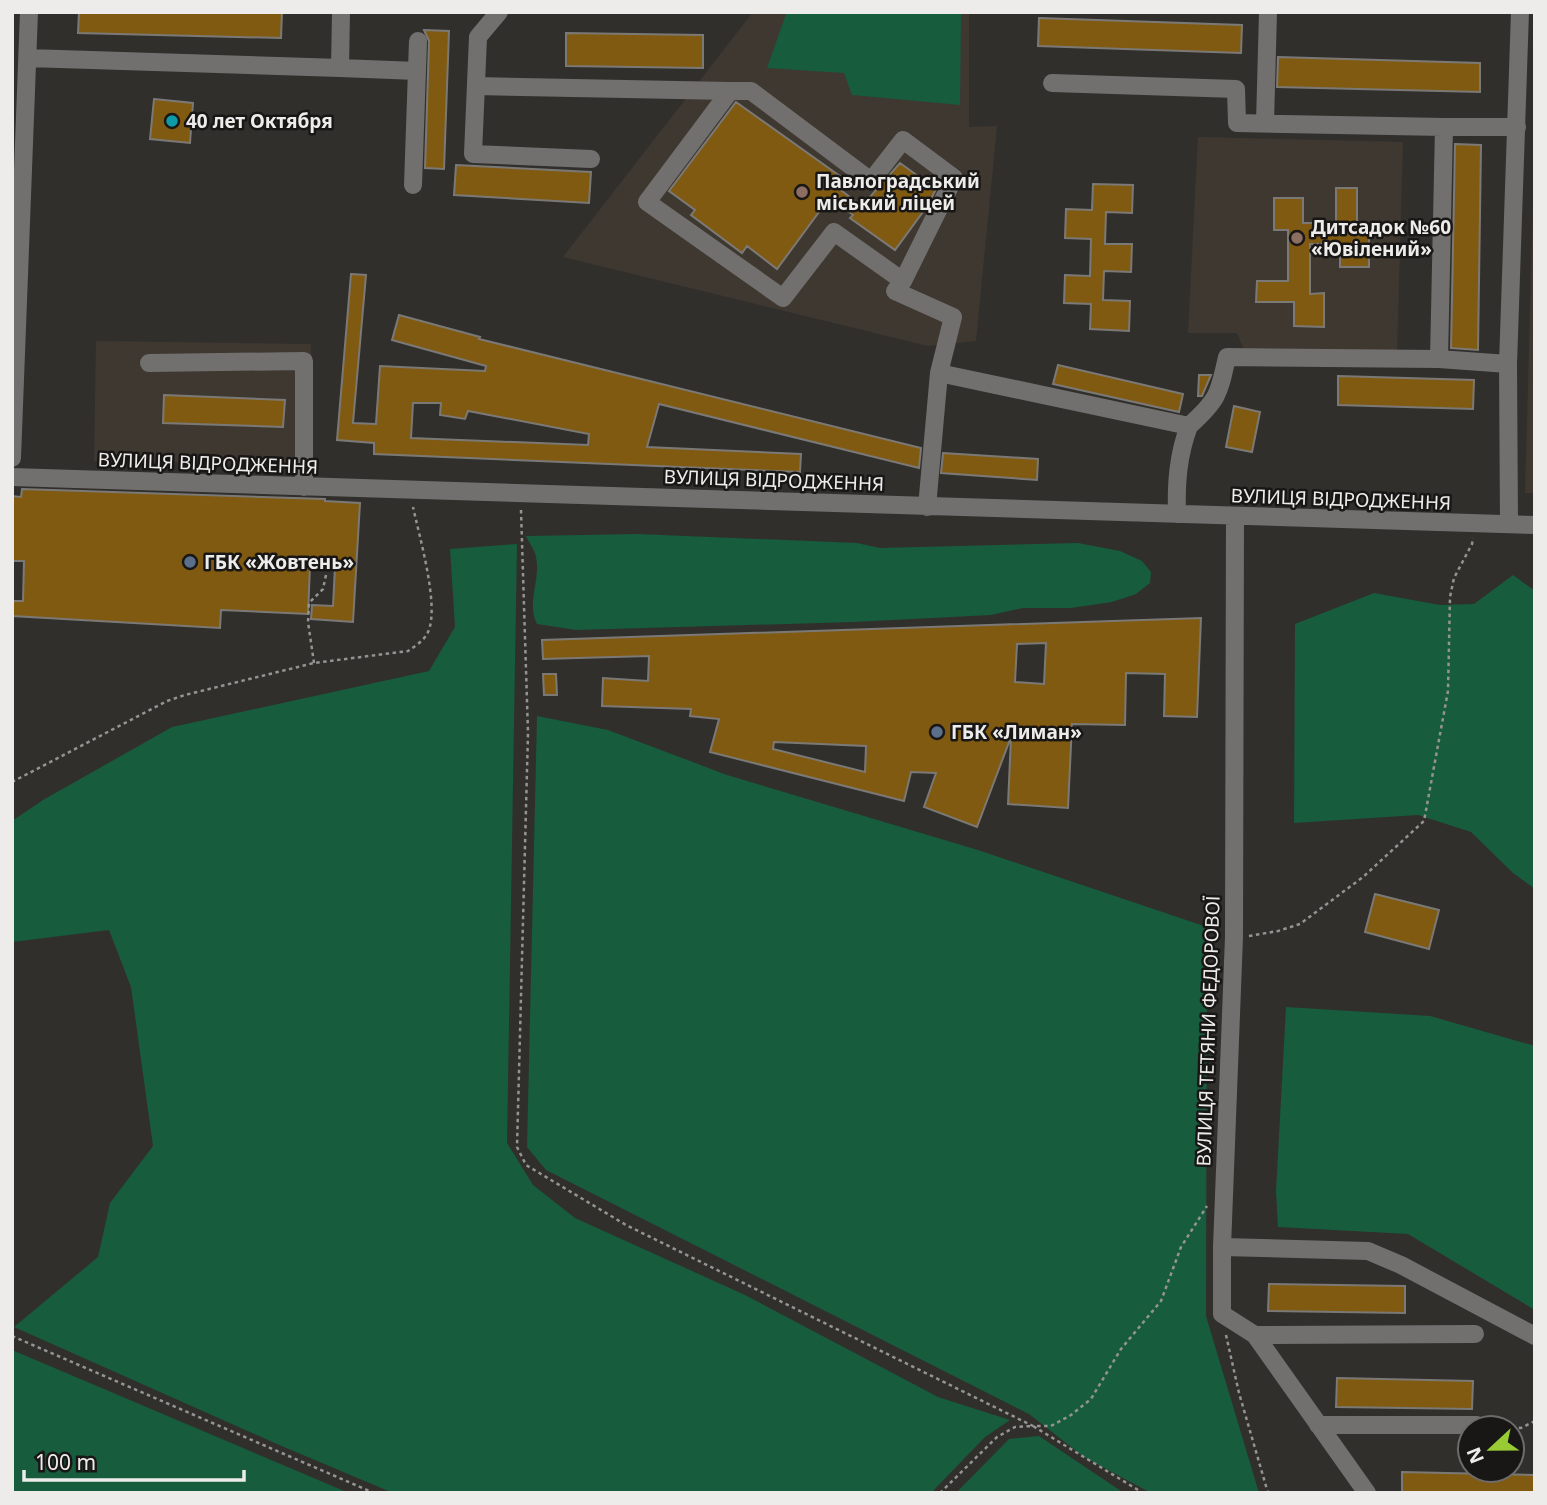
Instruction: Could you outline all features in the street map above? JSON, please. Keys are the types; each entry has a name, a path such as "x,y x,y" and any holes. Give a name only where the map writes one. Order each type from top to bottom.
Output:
{"street":[{"path":"12,458 29,12"},
{"path":"340,68 341,12"},
{"path":"499,12 478,37 473,154 591,159"},
{"path":"1265,123 1268,12"},
{"path":"1509,524 1508,364 1520,12"},
{"path":"413,185 418,41"},
{"path":"28,58 417,71"},
{"path":"1052,83 1237,89 1237,123 1517,127"},
{"path":"476,86 751,91 871,181 903,140 954,178 895,291 953,317 939,373 927,507"},
{"path":"730,91 647,202 783,298 834,232 902,281"},
{"path":"1439,359 1444,127"},
{"path":"1177,514 1176,477 1189,426 1209,408 1219,394 1227,357 1439,359 1508,364"},
{"path":"149,363 303,361 304,487"},
{"path":"939,373 1189,426"},
{"name":"ВУЛИЦЯ ВІДРОДЖЕННЯ","path":"12,477 1535,525"},
{"name":"ВУЛИЦЯ ТЕТЯНИ ФЕДОРОВОЇ","path":"1222,1314 1222,1247 1234,937 1235,516"},
{"path":"1222,1247 1368,1251 1401,1265 1535,1336"},
{"path":"1222,1314 1255,1335 1367,1493"},
{"path":"1255,1335 1475,1334"},
{"path":"1318,1425 1456,1425"}],"path":[{"path":"12,782 167,701 314,663 408,651 418,644 428,633 432,618 431,595 410,489"},
{"path":"520,492 528,733 517,1147 526,1165 625,1225 1033,1426 1143,1493"},
{"path":"1234,937 1278,931 1300,923 1363,877 1424,821 1448,691 1450,597 1458,567 1472,544 1474,524"},
{"path":"314,663 307,622 309,603 323,589 326,575"},
{"path":"940,1493 997,1437 1015,1427 1051,1426 1082,1408 1091,1399 1121,1349 1161,1301 1181,1247 1209,1201 1224,1196"},
{"path":"1222,1314 1239,1393 1268,1493"},
{"path":"12,1336 374,1493"}],"shaded area":[{"name":"Павлоградський міський ліцей","path":"753,12 969,12 969,127 997,126 976,341 928,346 563,257"},
{"path":"1535,133 1535,493 1525,493"},
{"name":"Дитсадок №60 «Ювілений»","path":"1198,137 1403,142 1397,353 1245,352 1237,333 1188,333"},
{"path":"96,341 311,344 310,464 94,461"}],"green space":[{"path":"788,12 961,12 960,105 852,95 844,73 767,68"},
{"path":"638,534 857,543 880,548 1078,543 1120,551 1142,561 1151,572 1150,583 1136,594 1112,602 1071,608 1023,608 991,615 576,630 537,624 533,607 536,557 526,536"},
{"path":"517,544 507,1143 533,1185 575,1218 745,1295 938,1397 1010,1420 985,1437 931,1493 393,1493 14,1327 98,1257 110,1203 153,1146 131,987 109,930 12,942 12,821 43,800 172,727 429,671 455,627 450,549"},
{"path":"1513,575 1535,591 1535,889 1513,873 1471,832 1418,815 1294,823 1295,624 1374,593 1440,605 1474,604"},
{"path":"537,716 608,730 727,775 978,850 1207,927 1206,1316 1259,1493 1151,1493 1084,1457 1029,1414 546,1170 527,1147"},
{"path":"1286,1007 1430,1016 1535,1046 1535,1310 1408,1234 1278,1227 1276,1191"},
{"path":"12,1350 349,1493 12,1493"},
{"path":"1039,1436 1124,1493 956,1493 1009,1439"}],"building":[{"path":"79,12 282,12 281,38 78,33"},
{"path":"1039,18 1242,25 1241,53 1038,46"},
{"path":"424,30 449,31 444,169 425,168 429,41"},
{"path":"566,33 703,35 703,68 566,66"},
{"path":"1278,57 1480,63 1480,92 1277,87"},
{"name":"40 лет Октября","path":"154,99 193,103 190,143 150,139"},
{"path":"736,102 844,179 838,188 862,206 900,163 936,189 928,205 895,250 850,218 853,215 833,200 825,211 822,208 777,269 747,246 742,253 691,215 695,210 669,191"},
{"path":"1455,144 1481,145 1478,350 1451,348"},
{"path":"456,165 591,172 589,203 454,195"},
{"path":"1093,184 1133,185 1132,213 1106,212 1105,244 1132,244 1131,272 1104,271 1103,300 1130,301 1129,331 1090,329 1091,304 1064,303 1065,275 1090,276 1091,239 1065,238 1066,209 1092,210"},
{"path":"1336,188 1357,188 1357,235 1369,235 1369,267 1340,267 1340,244 1310,244 1310,294 1324,293 1324,327 1294,326 1294,302 1256,302 1257,281 1288,281 1288,230 1274,230 1274,198 1303,198 1303,223 1336,223"},
{"path":"351,274 366,275 353,423 376,424 380,366 485,371 486,366 392,340 399,315 480,337 479,339 921,448 919,468 659,404 647,447 801,454 800,472 374,454 374,443 337,440","holes":["413,403 441,403 440,415 465,419 468,411 589,434 588,445 411,438"]},
{"path":"1058,365 1183,394 1179,412 1053,384"},
{"path":"1199,375 1211,375 1202,396 1198,396"},
{"path":"1338,376 1474,380 1473,409 1338,405"},
{"path":"164,395 285,400 283,427 163,423"},
{"path":"1234,406 1260,412 1252,452 1226,447"},
{"path":"943,453 1038,459 1037,480 941,473"},
{"name":"ГБК «Жовтень»","path":"22,489 325,499 360,503 353,622 311,619 312,605 333,606 335,567 310,566 308,614 221,610 220,628 12,616 12,601 23,601 24,561 12,561 12,496 21,497"},
{"name":"ГБК «Лиман»","path":"1201,618 1197,717 1164,716 1165,674 1126,673 1125,725 1072,724 1068,808 1008,804 1011,737 977,827 924,807 936,773 911,772 904,801 710,752 719,719 690,716 691,709 602,706 603,678 648,681 649,656 543,659 542,640","holes":["1046,643 1044,684 1015,682 1017,644","774,742 866,746 865,772 773,749"]},
{"path":"543,674 556,674 557,695 544,695"},
{"path":"1375,894 1439,910 1429,949 1365,932"},
{"path":"1269,1284 1405,1286 1405,1313 1268,1311"},
{"path":"1337,1378 1473,1381 1472,1409 1336,1407"},
{"path":"1402,1472 1456,1473 1456,1484 1526,1484 1526,1475 1535,1475 1535,1493 1402,1493"}],"place":[{"name":"40 лет Октября","path":"172,121"},
{"name":"Павлоградський міський ліцей","path":"802,192"},
{"name":"Дитсадок №60 «Ювілений»","path":"1297,238"},
{"name":"ГБК «Жовтень»","path":"190,562"},
{"name":"ГБК «Лиман»","path":"937,732"}]}
